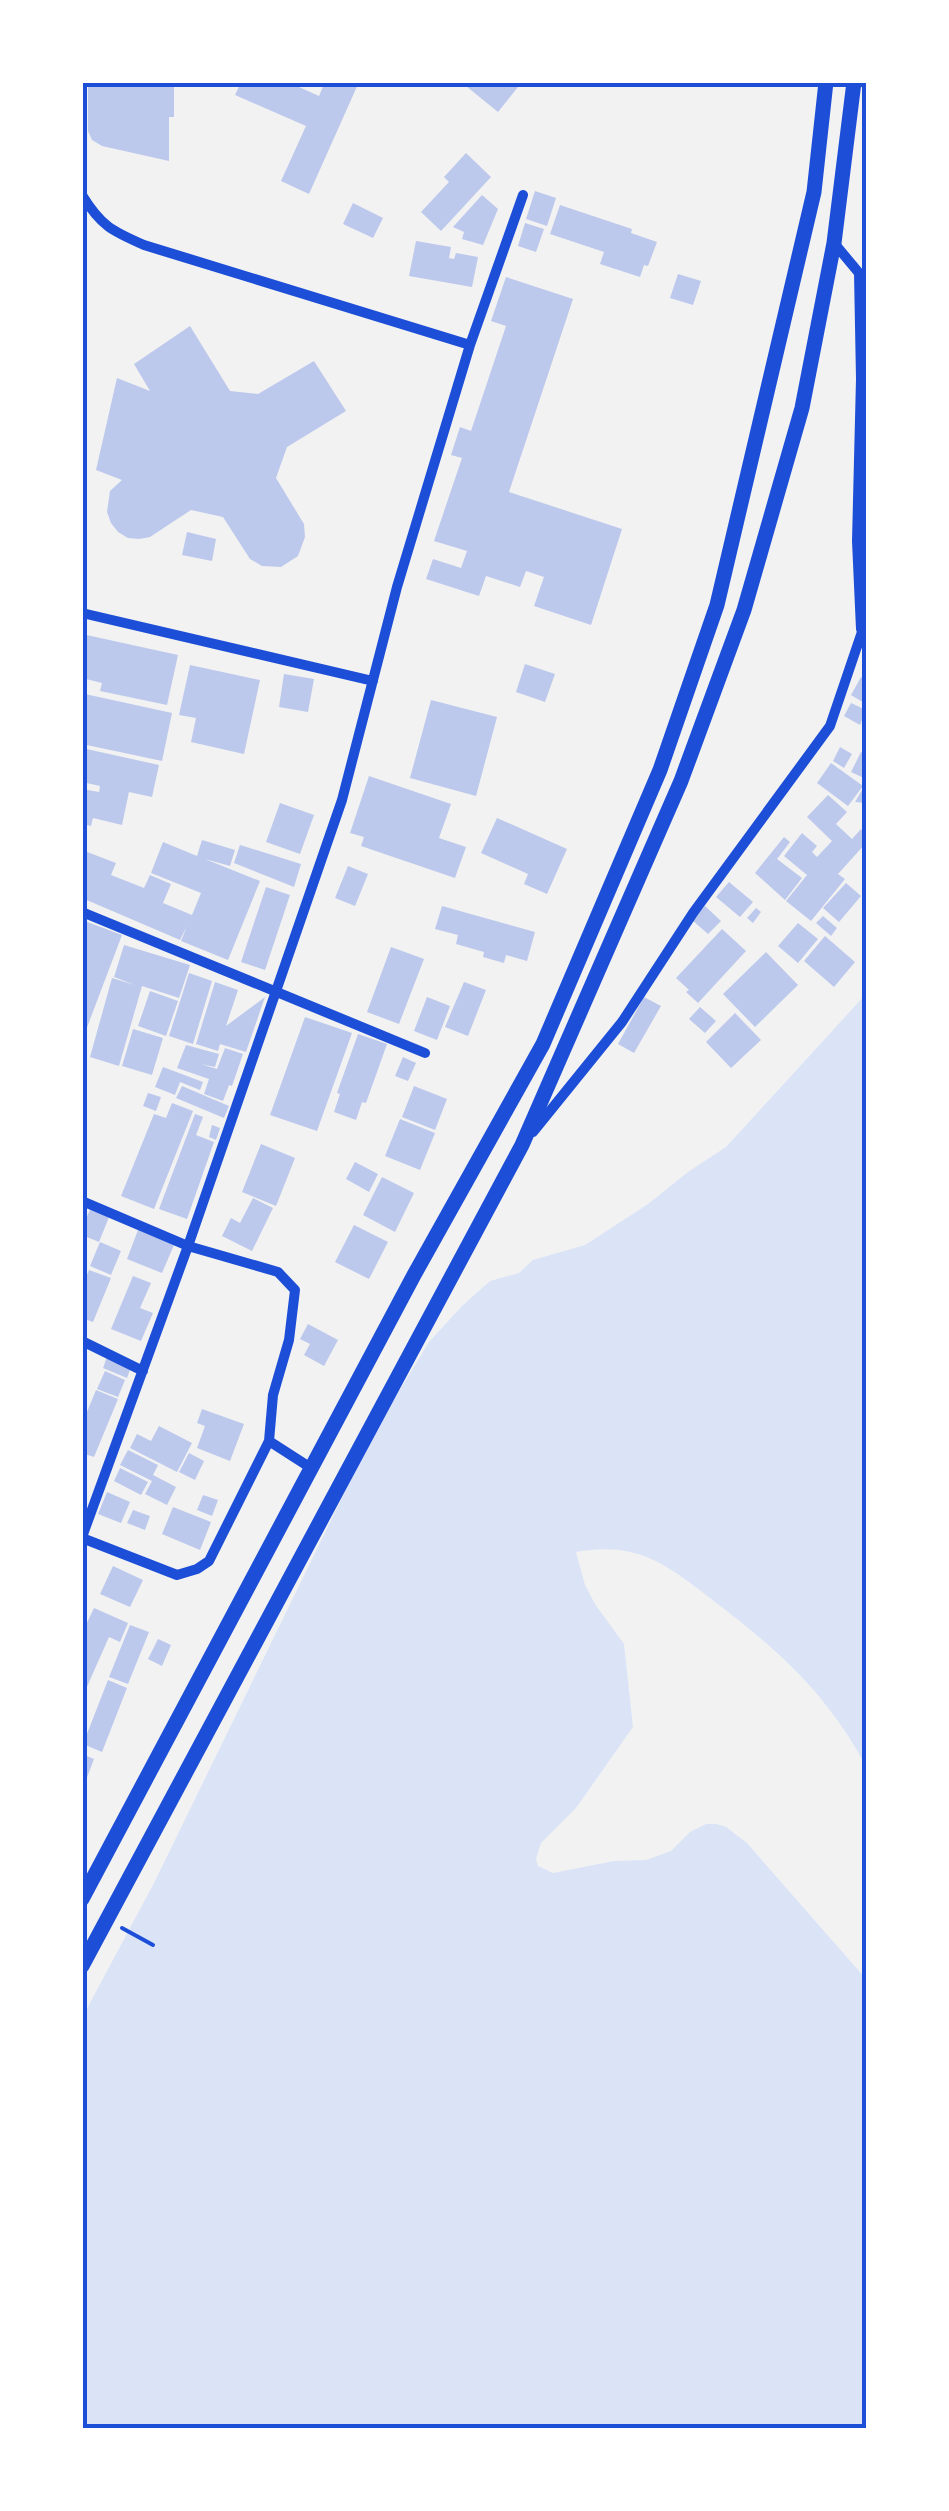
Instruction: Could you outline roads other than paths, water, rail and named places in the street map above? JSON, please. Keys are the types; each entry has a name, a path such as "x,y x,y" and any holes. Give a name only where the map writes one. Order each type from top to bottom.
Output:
{"main road":[{"path":"82,1899 414,1275 543,1044 660,770 717,605 814,192 826,82"},
{"path":"82,1966 522,1144 681,781 744,610 802,408 834,243 854,82"}],"street":[{"path":"82,195 109,230 144,245 470,345"},
{"path":"82,1201 188,1246 278,1272 295,1290 268,1441 209,1561 177,1575 82,1537 188,1246 342,800 397,587 470,345 523,195"},
{"path":"834,243 859,274 857,541 861,635"},
{"path":"82,612 373,681"},
{"path":"522,1144 622,1022 693,913 830,726 866,620"},
{"path":"82,912 425,1054"},
{"path":"82,1341 143,1371"},
{"path":"268,1441 311,1468"}]}
